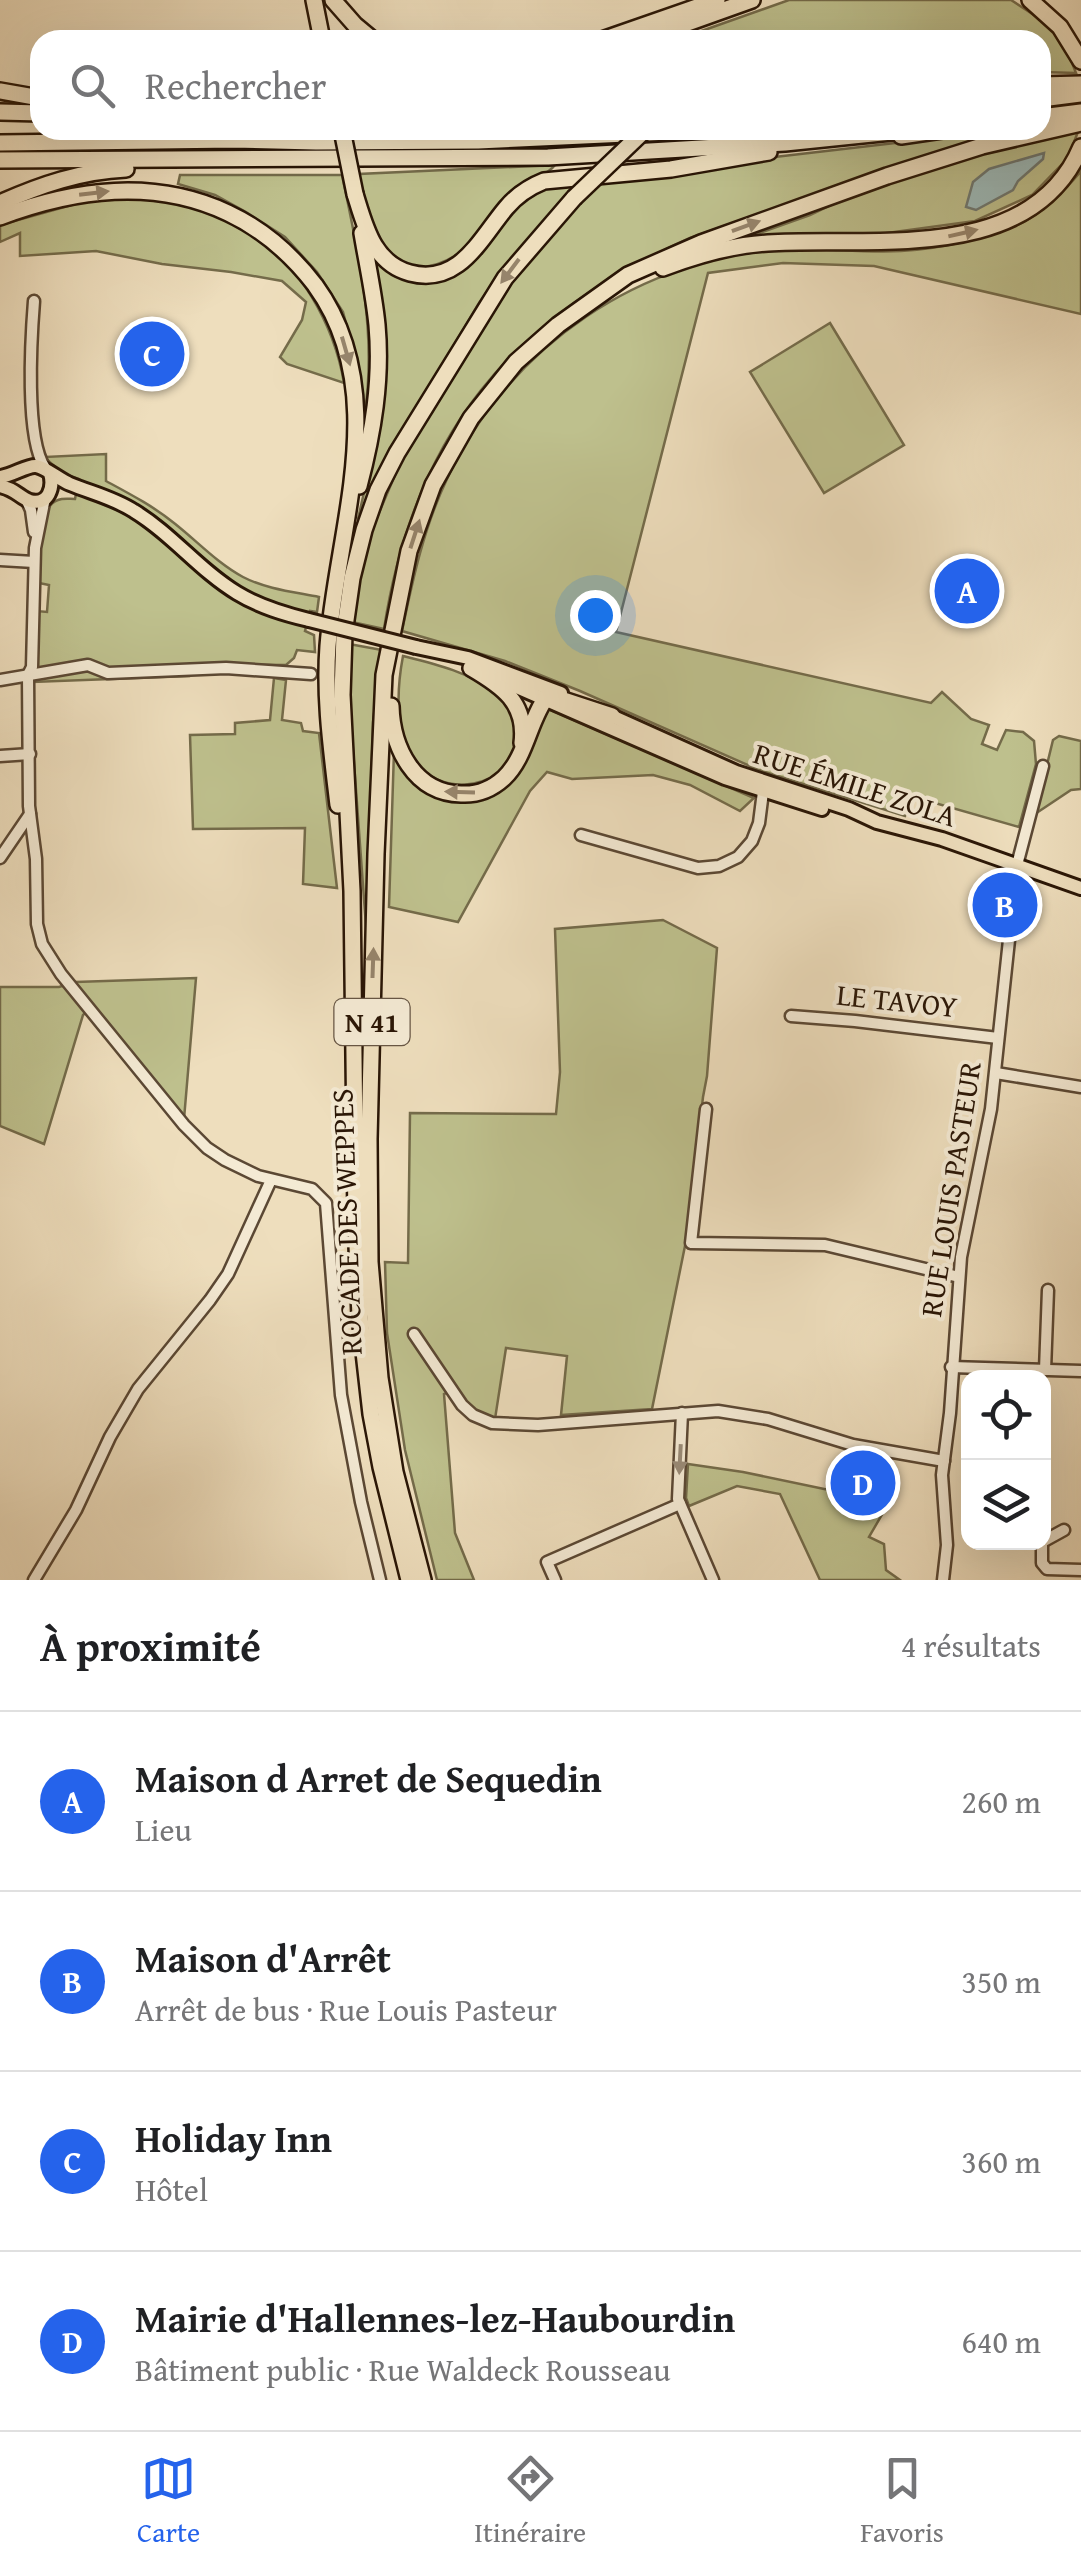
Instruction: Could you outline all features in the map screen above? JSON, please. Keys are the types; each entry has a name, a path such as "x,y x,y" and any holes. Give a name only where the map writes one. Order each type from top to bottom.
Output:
{"highway":[{"path":"314,0 320,30"},
{"path":"334,0 361,30"},
{"path":"631,30 717,0"},
{"path":"668,30 752,0"},
{"path":"1030,0 1054,21 1078,55"},
{"path":"1051,85 1081,84"},
{"path":"0,92 30,96"},
{"path":"1051,98 1081,94"},
{"path":"0,112 30,113"},
{"path":"1051,115 1081,112"},
{"path":"1051,129 1081,123"},
{"path":"341,553 370,442 378,374 375,304 344,140"},
{"path":"0,143 499,140"},
{"name":"N 41","path":"352,958 342,684 348,607 374,500 397,453 512,269 574,198 635,140"},
{"path":"0,160 462,158 617,153 806,140"},
{"path":"355,194 366,228 388,262 407,272 439,274 471,254 513,200 544,182 658,171 863,140"},
{"path":"567,319 628,275 701,242 923,164 1006,140"},
{"path":"567,319 653,272 716,250 780,242 918,241 986,228 1043,197 1063,178 1079,152"},
{"path":"0,202 59,180 112,170 306,165 338,158"},
{"path":"0,217 45,202 120,190 165,192 195,200 236,217 270,239 318,290 336,321 355,388 354,454 328,643 327,683 352,958"},
{"name":"N 41","path":"392,629 412,538 444,462 479,407 509,370 567,319"},
{"path":"392,629 392,722 402,754 422,780 447,793 484,791 503,779 548,695 614,721"},
{"name":"ROCADE DES WEPPES","path":"392,629 384,675 376,854 370,1262 386,1422 422,1580"},
{"path":"471,668 498,684 511,698 523,729 518,756"},
{"name":"ROCADE DES WEPPES","path":"352,958 360,1316 381,1467 409,1580"}],"main road":[{"path":"0,477 33,466 48,472 58,480 115,500 138,513 212,576 273,611 416,647 544,698"},
{"path":"22,472 17,484 23,497"},
{"path":"47,496 53,484 48,472"},
{"path":"0,486 38,502 64,490 93,493"},
{"name":"RUE ÉMILE ZOLA","path":"416,647 493,666 764,786 883,832 973,850 1081,888"}],"street":[{"path":"34,302 33,412 38,457 48,472"},
{"path":"22,472 33,412"},
{"path":"47,496 35,548 32,667 28,675 30,814 40,939 61,974 199,1140 224,1160 271,1180 312,1189 323,1198 328,1209 341,1395 380,1580"},
{"path":"23,497 31,510 35,548"},
{"path":"0,560 34,562"},
{"path":"0,680 85,665 108,673 233,668 310,674"},
{"path":"0,756 30,754"},
{"name":"RUE LOUIS PASTEUR","path":"943,1580 947,1545 942,1482 962,1248 996,1073 1017,865 1043,766"},
{"path":"582,835 698,868 719,866 738,857 752,841 764,786"},
{"path":"0,858 30,814"},
{"name":"LE TAVOY","path":"791,1016 998,1038"},
{"path":"996,1073 1081,1087"},
{"path":"706,1110 691,1243 825,1245 959,1277"},
{"path":"34,1580 76,1510 110,1436 138,1389 222,1283 271,1180"},
{"path":"952,1366 1045,1370 1048,1290"},
{"path":"414,1334 462,1406 492,1423 538,1425 718,1411 760,1417 845,1444 944,1461"},
{"path":"1051,1370 1081,1371"},
{"path":"682,1413 680,1504 713,1580"},
{"path":"555,1580 547,1562 680,1504"},
{"path":"1051,1537 1064,1530"},
{"path":"1043,1550 1043,1567 1081,1570"}],"green space":[{"path":"789,0 1011,0 1043,21 1065,45 1076,73 1051,72 1051,30 704,30"},
{"path":"1079,129 1068,158 1032,195 975,221 865,236 746,238 810,215 862,190 979,154 1035,140 1051,140 1051,136"},
{"path":"921,140 981,140 690,238 627,269 571,305 522,345 481,390 447,440 419,497 398,559 384,629 352,622 370,534 398,468 511,284 559,224 601,180"},
{"path":"555,165 528,183 460,253 426,266 411,266 385,249 366,212 359,174"},
{"path":"1081,171 1081,314 874,266 783,263 708,273 616,632 931,703 942,692 971,719 989,725 982,744 997,750 1006,730 1023,732 1034,741 1036,764 1019,827 914,797 905,816 759,770 505,661 402,631 432,516 473,431 506,388 544,350 586,317 632,290 682,269 734,255 788,249 901,251 987,236 1039,212"},
{"path":"180,175 342,175 367,322 365,411 343,312 317,272 285,237 215,195 178,184"},
{"path":"575,184 479,303 378,473 358,519 377,435 382,305 373,257 393,273 432,281 536,190"},
{"path":"93,199 166,201 217,215 249,230 284,260 312,297 332,339 344,383 287,364 280,357 302,320 306,302 282,281 96,251 20,256 20,233 0,242 0,225"},
{"path":"830,323 904,445 824,493 750,372"},
{"path":"106,454 106,481 166,517 216,559 261,584 319,597 317,612 310,611 305,631 314,635 315,652 297,650 286,665 189,664 189,676 33,682 37,611 47,612 49,585 39,583 43,524 51,505 60,499 75,499 79,479 62,473 44,457"},
{"path":"349,644 382,650 373,722 367,940 350,708"},
{"path":"403,656 463,674 501,697 516,733 513,752 504,767 490,778 456,784 438,780 423,770 406,744 400,719"},
{"path":"274,678 286,680 282,720 301,723 303,731 319,733 337,888 303,884 305,828 193,829 190,735 235,734 235,723 270,720"},
{"path":"546,708 754,798 740,811 690,785 653,775 572,779 547,772 530,791 458,922 389,907 394,751 415,780 434,793 492,795"},
{"path":"1059,736 1081,741 1081,789 1071,790 1035,814 1053,740"},
{"path":"663,920 717,948 707,1076 687,1236 652,1409 561,1415 567,1356 506,1348 495,1419 475,1410 454,1390 444,1394 455,1533 474,1580 437,1580 405,1450 387,1333 385,1262 408,1263 410,1113 556,1114 560,1072 555,929"},
{"path":"196,978 184,1119 93,1006 83,1015 44,1144 0,1126 0,987"},
{"path":"688,1464 829,1490 832,1477 881,1492 884,1511 869,1537 884,1544 886,1570 900,1580 820,1580 780,1494 737,1486 689,1506"}],"water":[{"path":"1044,153 1043,159 1013,190 976,210 966,207 973,182 989,169"}],"place":[{"name":"Holiday Inn","path":"152,354"},
{"name":"Maison d Arret de Sequedin","path":"967,591"},
{"name":"Maison d'Arrêt","path":"1005,905"},
{"name":"Mairie d'Hallennes-lez-Haubourdin","path":"863,1483"}]}
